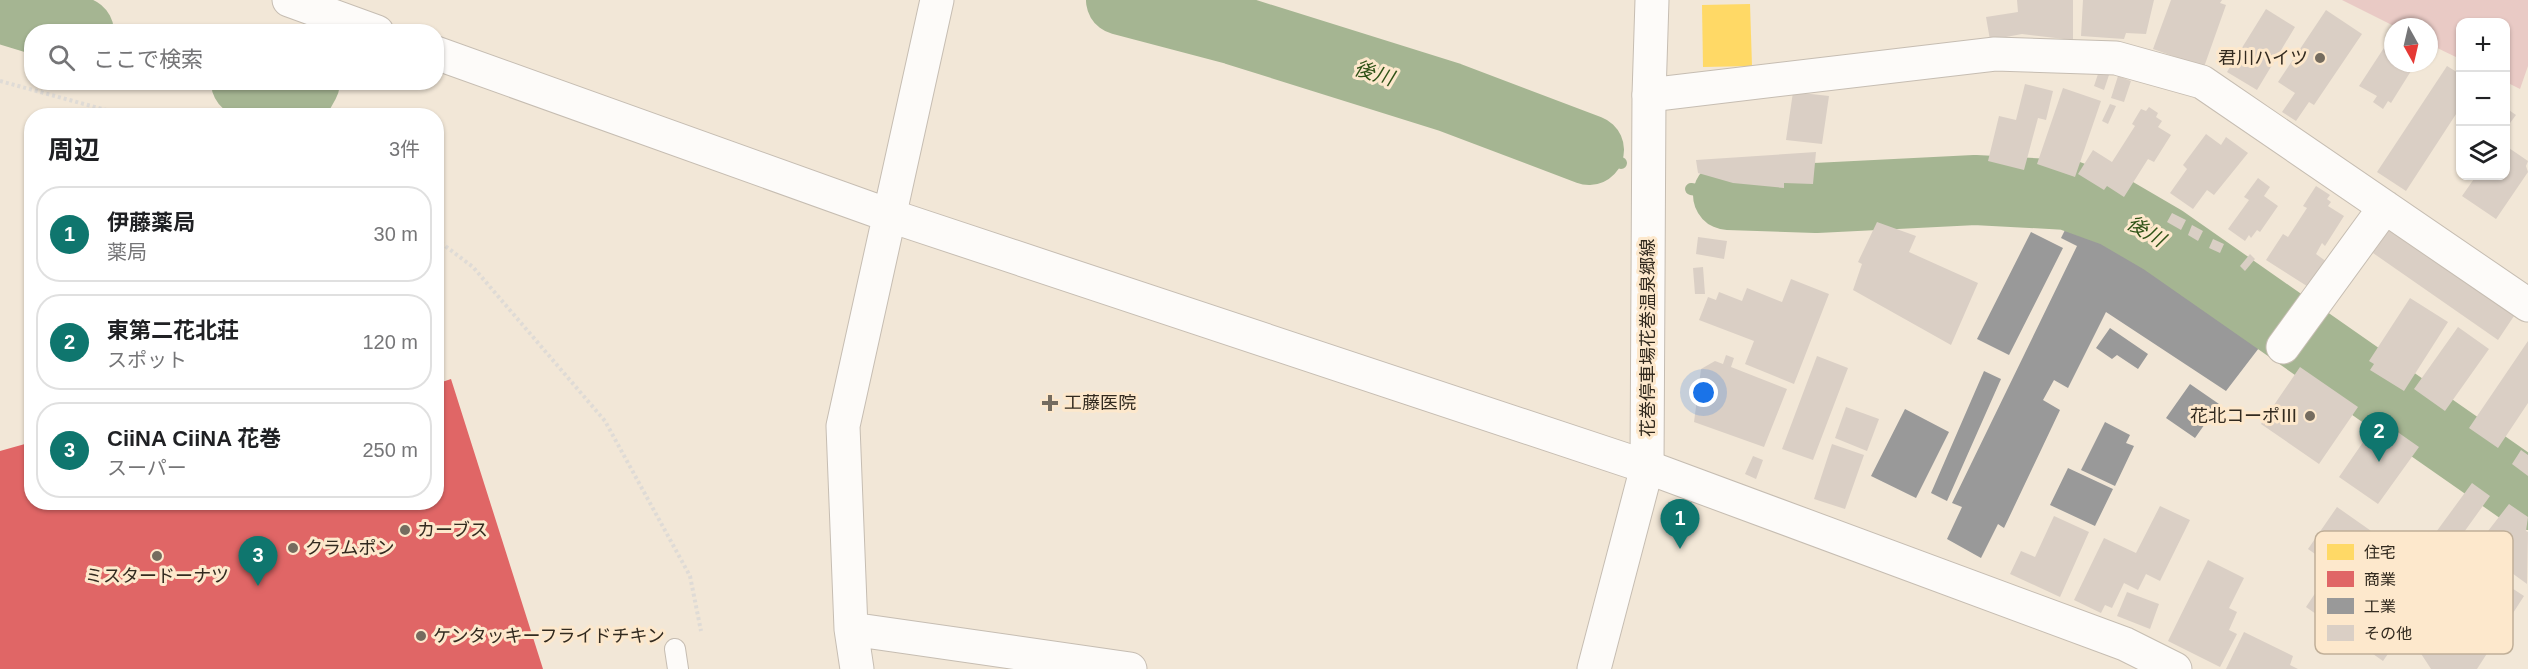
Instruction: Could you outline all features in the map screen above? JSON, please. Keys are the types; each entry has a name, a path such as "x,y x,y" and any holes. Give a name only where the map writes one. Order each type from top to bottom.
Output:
{"street":[{"path":"290,0 355,24"},
{"path":"857,669 850,629 843,426 937,0"},
{"name":"花巻停車場花巻温泉郷線","path":"1594,669 1647,467 1649,95 1652,0"},
{"path":"1649,95 1995,54 2116,58 2202,82 2528,305"},
{"path":"444,56 891,216 1647,467 2122,656 2175,669"},
{"path":"2283,347 2385,207"},
{"path":"850,629 1130,669"}],"path":[{"path":"0,81 24,88"},
{"path":"33,90 99,108"},
{"path":"444,245 473,267 605,421 690,576 701,634"}],"shaded area":[{"path":"2342,0 2528,0 2528,66 2520,89 2510,84 2510,18 2456,18 2456,57 2438,48 2438,18 2384,18 2384,21"}],"building: 住宅":[{"path":"1750,4 1752,66 1703,67 1702,5"}],"building: 商業":[{"path":"451,379 543,669 0,669 0,451 24,444 24,510 444,510 444,381"}],"building: 工業":[{"path":"2072,216 2086,224 2089,219 2262,344 2226,391 2106,312 2068,388 2054,380 2043,400 2060,410 2004,528 1998,524 1981,558 1947,539 1962,507 1952,503 2077,246 2061,238"},
{"path":"2031,232 2063,248 2009,355 1977,339"},
{"path":"2110,328 2148,354 2138,369 2117,355 2112,359 2096,348"},
{"path":"1984,371 2001,379 1947,501 1931,493"},
{"path":"2190,384 2219,404 2195,438 2166,418"},
{"path":"1905,409 1949,432 1916,498 1871,476"},
{"path":"2105,422 2130,435 2126,443 2134,446 2115,486 2081,470"},
{"path":"2068,468 2113,489 2095,526 2050,505"}],"building: その他":[{"path":"2017,0 2073,0 2073,40 2022,34 1990,40 1986,17 2018,12"},
{"path":"2083,0 2154,0 2146,34 2126,33 2124,39 2081,36"},
{"path":"2171,0 2222,0 2220,3 2226,5 2204,67 2153,49"},
{"path":"2266,9 2295,27 2257,90 2227,72"},
{"name":"君川ハイツ","path":"2326,10 2362,34 2314,105 2309,102 2296,121 2282,112 2295,93 2278,82"},
{"path":"2384,48 2384,72 2410,72 2391,103 2388,101 2383,109 2373,102 2377,96 2359,86"},
{"path":"2447,66 2456,72 2456,114 2406,191 2377,172"},
{"path":"2099,71 2109,75 2104,90 2094,86"},
{"path":"2118,76 2131,81 2124,102 2111,98"},
{"path":"2025,84 2053,91 2046,120 2038,118 2024,170 1988,161 1999,116 2016,120"},
{"path":"2063,88 2101,101 2075,177 2037,164"},
{"path":"1793,92 1829,96 1822,144 1786,140"},
{"path":"2110,104 2116,106 2108,124 2102,121"},
{"path":"2149,107 2158,113 2156,117 2162,121 2158,127 2171,135 2154,162 2148,159 2124,197 2107,186 2104,190 2078,174 2093,150 2112,162 2135,126 2132,124 2141,109 2146,111"},
{"path":"2510,111 2516,115 2510,123"},
{"path":"2206,134 2221,145 2226,137 2248,153 2214,195 2207,190 2193,209 2170,193 2187,169 2183,165"},
{"path":"2510,149 2528,161 2526,166 2528,172 2496,219 2462,196 2473,180 2510,180"},
{"path":"1816,152 1813,184 1784,183 1784,188 1733,183 1698,173 1696,160"},
{"path":"2258,178 2270,187 2264,196 2278,206 2260,232 2257,230 2251,238 2249,235 2245,241 2228,229 2249,200 2244,197"},
{"path":"2316,186 2330,195 2327,199 2331,202 2328,206 2344,216 2325,246 2322,243 2316,254 2327,262 2310,288 2266,260 2283,234 2288,237 2307,208 2303,206"},
{"path":"2172,213 2186,220 2181,230 2167,222"},
{"path":"1877,222 1916,236 1909,252 1978,283 1951,345 1853,290 1862,264 1858,262"},
{"path":"2192,225 2203,231 2198,241 2188,235"},
{"path":"2391,227 2516,313 2498,340 2373,253"},
{"path":"1698,237 1727,241 1724,259 1696,254"},
{"path":"2213,239 2224,244 2220,253 2209,248"},
{"path":"2250,254 2255,259 2245,271 2240,266"},
{"path":"1703,267 1705,294 1695,294 1693,268"},
{"path":"1791,279 1829,294 1794,384 1745,364 1754,341 1699,320 1708,297 1716,300 1719,292 1742,301 1747,288 1782,302"},
{"path":"2410,298 2448,322 2404,391 2370,370 2374,364 2369,361"},
{"path":"2458,327 2489,349 2445,411 2414,389"},
{"path":"2528,341 2528,403 2498,448 2469,428"},
{"path":"1726,355 1734,358 1731,367 1787,389 1764,447 1694,422 1701,369 1715,361 1723,364"},
{"path":"1817,356 1848,368 1813,460 1782,449"},
{"name":"花北コーポⅢ","path":"2300,367 2358,407 2319,464 2261,424"},
{"path":"1846,407 1879,419 1867,451 1835,438"},
{"path":"2379,419 2419,447 2378,504 2339,477"},
{"path":"1832,444 1864,455 1845,509 1814,499"},
{"path":"2521,450 2528,455 2528,476 2512,464"},
{"path":"1753,456 1763,460 1756,479 1745,474"},
{"path":"2472,483 2490,496 2465,531 2437,531"},
{"path":"2509,504 2528,517 2527,584 2513,574 2513,531 2488,531"},
{"path":"2160,506 2190,520 2160,581 2146,574 2138,590 2124,583 2112,608 2105,605 2101,613 2074,600 2104,538 2136,553"},
{"path":"2337,507 2371,531 2320,531"},
{"path":"2054,516 2089,532 2060,597 2010,574 2021,551 2035,557"},
{"path":"2315,539 2315,554 2308,549"},
{"path":"2208,560 2244,578 2229,608 2237,612 2229,630 2237,634 2220,667 2168,641"},
{"path":"2513,589 2524,596 2513,613"},
{"path":"2127,592 2159,604 2150,629 2117,616"},
{"path":"2315,594 2315,613 2306,607"},
{"path":"2244,632 2293,656 2290,665 2298,669 2226,669"},
{"path":"2373,654 2388,654 2383,661"},
{"path":"2421,654 2487,654 2477,669 2431,669"}],"waterway":[{"name":"後川","path":"1121,0 1235,30 1449,97 1589,150"},
{"name":"後川","path":"0,8 53,24"},
{"name":"後川","path":"271,90 296,98 300,90"},
{"name":"後川","path":"1589,150 1621,163"},
{"name":"後川","path":"1691,189 1728,195"},
{"name":"後川","path":"1728,195 1816,198 1975,190 2068,195 2115,212 2163,240 2528,495"}],"place":[{"name":"君川ハイツ","path":"2320,58"},
{"name":"工藤医院","path":"1050,403"},
{"name":"花北コーポⅢ","path":"2310,416"},
{"name":"東第二花北荘","path":"2379,462"},
{"name":"カーブス","path":"405,530"},
{"name":"クラムポン","path":"293,548"},
{"name":"伊藤薬局","path":"1680,549"},
{"name":"ミスタードーナツ","path":"157,556"},
{"name":"CiiNA CiiNA 花巻","path":"258,586"},
{"name":"ケンタッキーフライドチキン","path":"421,636"}]}
